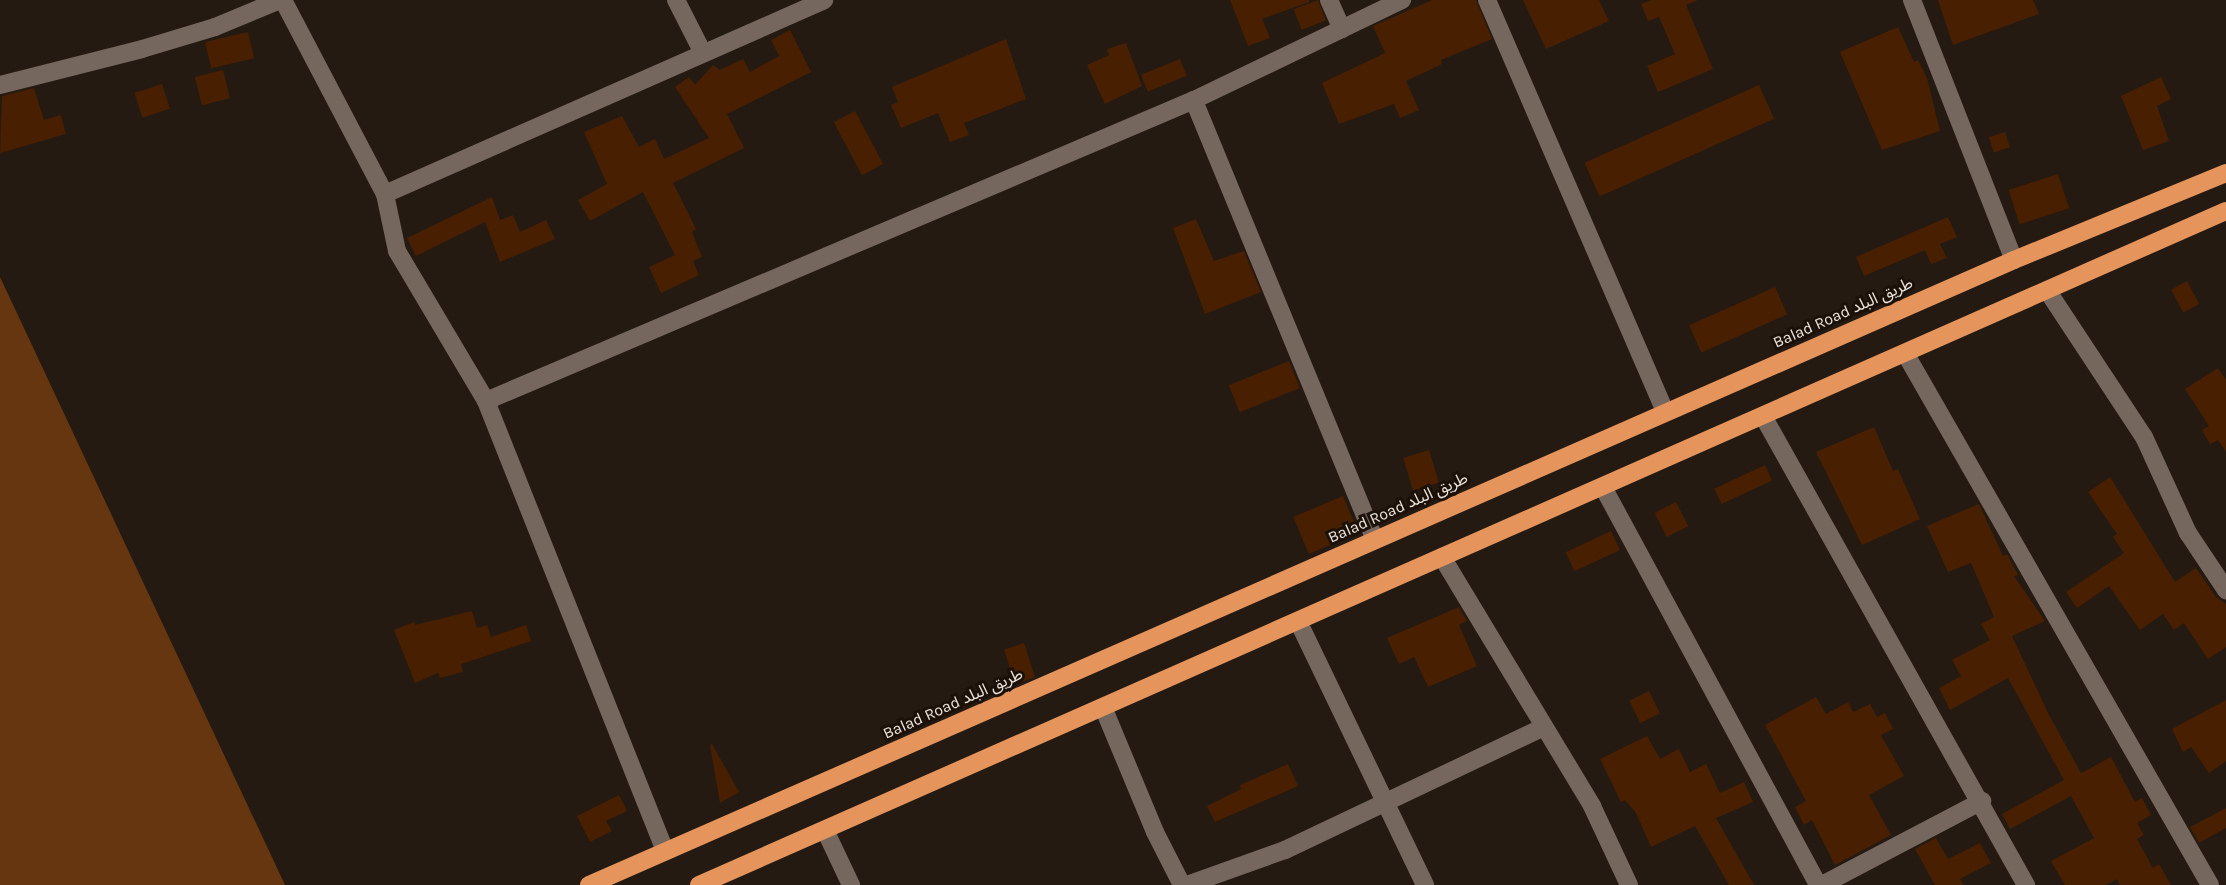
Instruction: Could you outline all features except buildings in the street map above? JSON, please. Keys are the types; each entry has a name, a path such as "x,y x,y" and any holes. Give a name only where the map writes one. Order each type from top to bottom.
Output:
{"highway":[{"name":"Balad Road طريق البلد","path":"589,885 1665,412 2014,260 2226,172"},
{"path":"699,885 2047,290 2224,216"}],"street":[{"path":"0,85 142,49 216,27 282,0 385,194 397,251 486,401 665,851"},
{"path":"676,0 703,53"},
{"path":"385,194 824,0"},
{"path":"1329,0 1342,29"},
{"path":"486,401 1194,100 1402,0"},
{"path":"1487,0 1665,412"},
{"path":"1912,0 2014,260"},
{"path":"1194,100 1375,540"},
{"path":"2047,290 2144,437 2188,533 2226,590"},
{"path":"1905,353 2210,885"},
{"path":"1763,416 1982,801 2026,885"},
{"path":"1603,487 1820,885 1982,801"},
{"path":"1442,557 1542,729 1592,806 1629,885"},
{"path":"1298,621 1425,885"},
{"path":"1103,707 1155,832 1182,885"},
{"path":"1188,885 1285,850 1383,801 1542,729"},
{"path":"825,830 851,885"}],"shaded area":[{"path":"0,277 285,885 0,885"}]}
